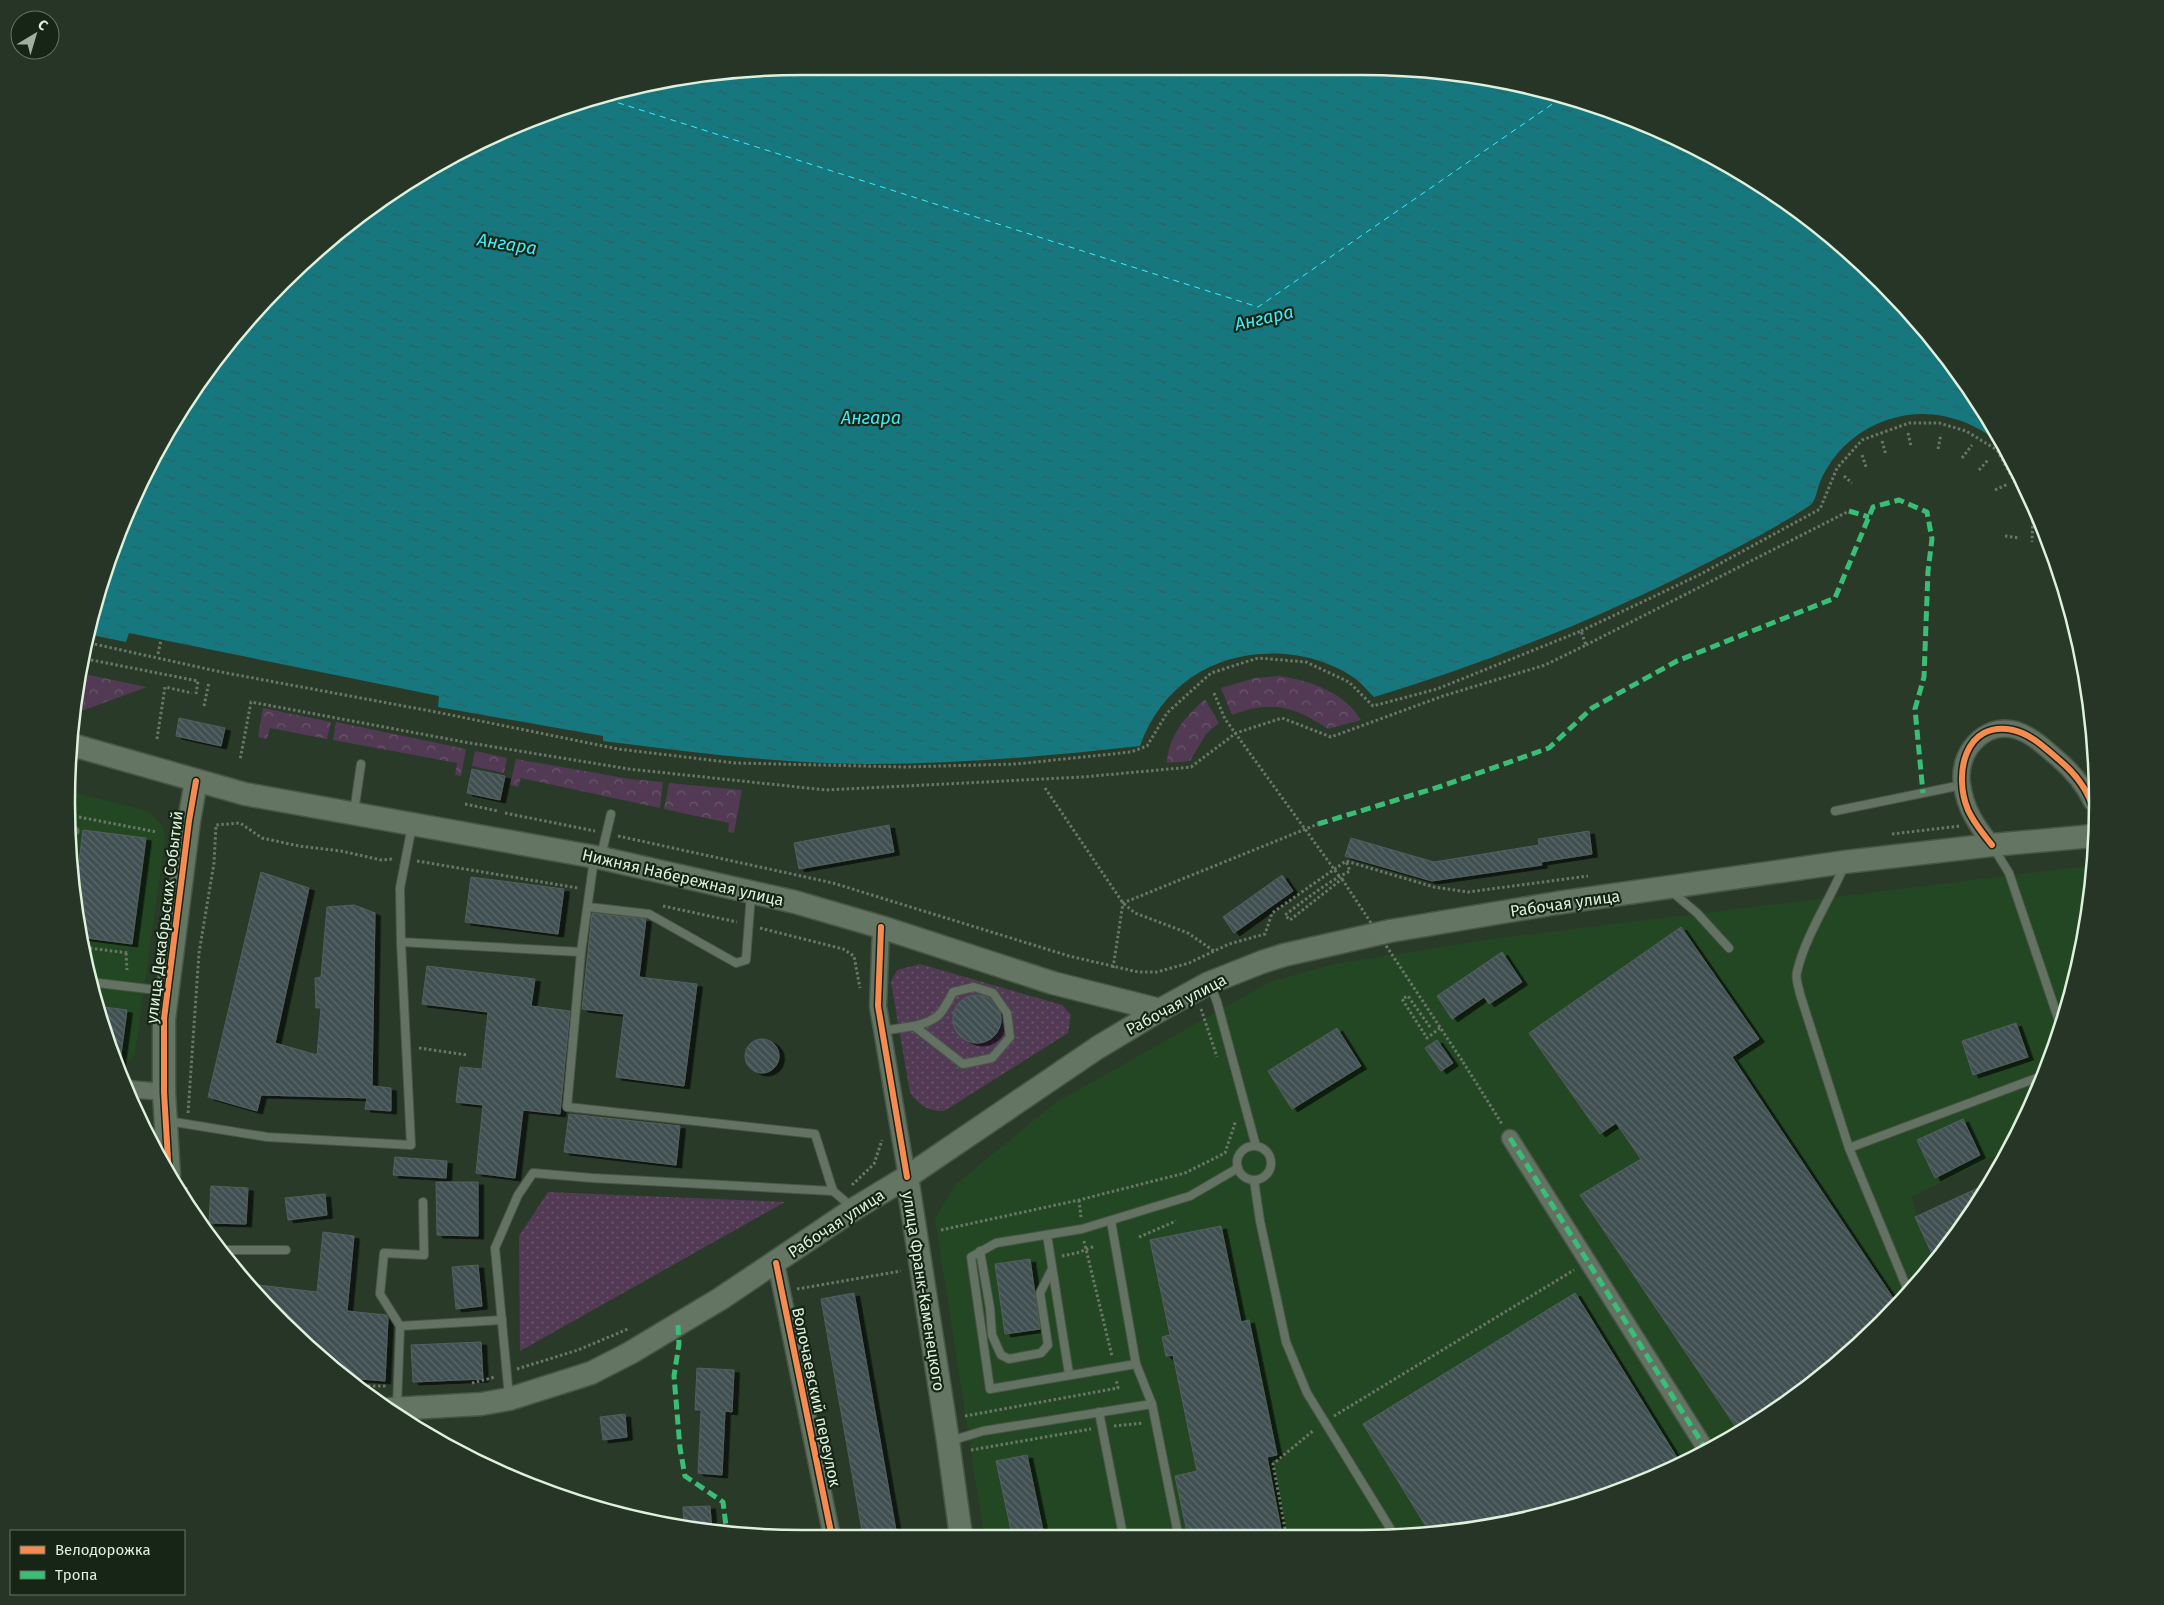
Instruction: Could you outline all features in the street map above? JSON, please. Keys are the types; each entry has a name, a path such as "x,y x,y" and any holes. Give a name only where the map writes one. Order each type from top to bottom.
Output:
{"main road":[{"name":"Нижняя Набережная улица","path":"78,747 196,782 245,794 597,857 795,902 1054,983 1160,1010"},
{"name":"улица Декабрьских Событий","path":"177,1174 177,1123 164,1092 164,1019 189,821 196,782"},
{"name":"Рабочая улица","path":"401,1409 481,1404 509,1399 556,1385 599,1369 678,1326 776,1263 842,1198 907,1177 1097,1048 1160,1010 1210,983 1239,970 1284,955 1390,931 1557,903 1845,862 1992,845 2088,837"},
{"name":"улица Франк-Каменецкого","path":"907,1177 960,1530"}],"street":[{"path":"1992,845 1976,825 1968,808 1962,785 1961,766 1964,756 1979,738 1990,731 2002,729 2015,730 2037,741 2065,765 2089,795"},
{"name":"улица Франк-Каменецкого","path":"881,928 878,1006 907,1177"},
{"path":"134,1089 164,1092"},
{"path":"1510,1138 1702,1445"},
{"name":"Волочаевский переулок","path":"776,1263 831,1530"}],"lane":[{"path":"354,813 361,764"},
{"path":"1835,811 1962,785"},
{"path":"509,1399 496,1248 518,1195 532,1173 842,1198 815,1134 567,1106 581,952 590,891 597,857 607,834 611,814"},
{"path":"177,1123 267,1137 411,1144 400,888 413,824"},
{"path":"1992,845 2009,873 2057,1014"},
{"path":"1845,862 1833,893 1812,930 1796,973 1800,994 1849,1148 1906,1285"},
{"path":"1667,888 1697,913 1729,948"},
{"path":"588,907 649,914 736,963 746,960 751,892"},
{"path":"401,942 581,952"},
{"path":"98,983 168,992"},
{"path":"1210,983 1217,1002 1256,1146"},
{"path":"882,1031 933,1022 941,1015 953,992 974,987 993,993 1006,1013 1010,1037 992,1058 963,1064 914,1026"},
{"path":"1849,1148 2035,1079"},
{"path":"1256,1146 1266,1151 1271,1162 1268,1172 1254,1180 1244,1177 1237,1163 1240,1153 1245,1149 1256,1146"},
{"path":"1136,1364 990,1389 971,1257 996,1243 1082,1229 1190,1196 1238,1168"},
{"path":"1254,1180 1260,1221 1286,1342 1307,1393 1391,1529"},
{"path":"395,1405 398,1387 400,1326 380,1294 384,1253 424,1255 423,1202"},
{"path":"1111,1221 1136,1364 1152,1404 1177,1530"},
{"path":"1047,1234 1069,1374"},
{"path":"229,1250 286,1250"},
{"path":"980,1251 990,1308 992,1335 1001,1355 1009,1360 1041,1354 1048,1345 1040,1293 1052,1269"},
{"path":"400,1326 502,1320"},
{"path":"948,1441 983,1431 1152,1404"},
{"path":"1099,1412 1122,1530"}],"path":[{"path":"93,644 222,672 436,712 618,749 735,763 905,767 1016,764 1131,752 1147,746 1167,713 1211,673 1258,658 1306,662 1349,682 1373,706 1436,689 1581,631 1699,575 1820,509 1837,468 1862,440 1909,423 1939,423 1966,431 1997,450 2011,475"},
{"path":"1908,433 1911,446"},
{"path":"1938,449 1941,434"},
{"path":"1882,441 1886,454"},
{"path":"1962,458 1972,445"},
{"path":"1862,455 1866,467"},
{"path":"1979,470 1988,460"},
{"path":"1844,476 1852,483"},
{"path":"1995,490 2008,484"},
{"path":"240,760 251,702 464,742 630,769 826,790 1083,777 1191,768 1236,734 1282,718 1331,737 1443,696 1545,664 1849,511"},
{"path":"2032,542 2033,521"},
{"path":"2005,536 2020,538"},
{"path":"1581,631 1586,645"},
{"path":"158,654 161,640"},
{"path":"89,660 198,681 194,693 166,687 157,739"},
{"path":"204,706 209,682"},
{"path":"1214,693 1225,719 1334,869 1440,1028 1510,1138"},
{"path":"1045,788 1122,902 1135,913 1188,933 1215,951"},
{"path":"465,804 498,811"},
{"path":"505,813 833,883 1113,968 1138,972 1157,972 1189,963 1229,944 1265,934 1272,913 1346,861"},
{"path":"76,821 78,817 157,832"},
{"path":"177,1123 199,953 214,863 216,825 240,823 262,838 299,846 341,851 382,860 407,859 590,891"},
{"path":"1122,902 1318,824"},
{"path":"1346,861 1434,887 1468,892 1594,875"},
{"path":"1340,878 1330,881 1285,915 1290,920 1350,871 1346,861"},
{"path":"1113,968 1122,902"},
{"path":"661,906 749,924 843,949 854,956 862,996"},
{"path":"90,947 128,953 127,970"},
{"path":"1430,1028 1408,996 1402,1000 1427,1038 1440,1028"},
{"path":"1200,1008 1219,1062"},
{"path":"406,1047 467,1055"},
{"path":"942,1230 1079,1200 1185,1173 1225,1153 1237,1116"},
{"path":"842,1198 874,1164 883,1137"},
{"path":"1139,1236 1176,1221"},
{"path":"1077,1253 1085,1248 1095,1246"},
{"path":"966,1416 1118,1388 1085,1248"},
{"path":"1285,1530 1273,1464 1325,1421 1588,1262"},
{"path":"788,1291 902,1271"},
{"path":"463,1386 578,1350 631,1328"},
{"path":"369,1386 398,1387"},
{"path":"971,1450 1103,1427 1156,1422"}],"shaded area":[{"path":"75,793 144,810 154,816 164,829 165,840 135,1054 132,1059 123,1062 100,991 89,944 81,897"},
{"path":"2086,866 2083,897 2075,944 2064,991 2034,1081 1998,1154 1911,1197 1930,1255 1876,1317 1841,1349 1804,1380 1725,1433 1640,1475 1595,1491 1550,1505 1456,1524 1362,1530 983,1530 935,1218 956,1184 1055,1103 1270,982 1334,964 1500,938"}],"green space":[{"path":"87,675 147,687 81,711"},
{"path":"1280,676 1326,689 1346,702 1361,720 1328,729 1304,715 1282,708 1259,708 1232,715 1221,688 1255,678"},
{"path":"1205,699 1219,723 1206,734 1190,761 1167,763 1174,735 1191,712"},
{"path":"263,708 331,722 327,739 270,728 267,739 258,737"},
{"path":"336,722 466,749 461,776 455,775 457,763 333,740"},
{"path":"475,751 507,758 504,773 472,766"},
{"path":"516,759 630,779 663,782 660,808 521,778 518,787 510,785"},
{"path":"669,783 742,790 734,833 728,832 729,823 664,809"},
{"path":"920,964 1062,1005 1071,1015 1068,1033 944,1111 929,1109 917,1101 910,1093 891,982 897,970"},
{"path":"548,1192 785,1202 520,1351 519,1236"}],"water":[{"name":"Ангара","path":"802,75 1362,75 1456,81 1550,100 1640,130 1683,150 1725,172 1804,225 1876,288 1908,323 1939,360 1990,436 1966,423 1938,415 1908,415 1870,427 1850,441 1833,460 1820,482 1811,504 1768,531 1619,606 1539,640 1457,670 1374,697 1350,675 1311,658 1269,654 1244,656 1221,662 1200,672 1181,685 1164,702 1151,722 1140,746 1004,759 902,764 801,762 735,757 603,741 603,736 438,707 439,696 129,633 126,642 95,636 114,569 130,524 172,439 198,398 225,360 288,288 360,225 439,172 481,150 524,130 614,100 708,81"}],"building":[{"path":"179,718 225,728 221,746 176,736"},
{"path":"472,769 505,776 500,800 467,793"},
{"path":"889,825 894,852 799,869 794,843"},
{"path":"83,830 146,838 132,944 88,938 78,866"},
{"path":"1589,831 1592,854 1541,862 1542,865 1432,881 1345,856 1351,838 1434,862 1539,845 1538,839"},
{"path":"261,872 309,888 275,1043 317,1055 321,1008 316,1008 315,978 321,977 327,907 354,905 375,913 372,1086 391,1088 391,1111 365,1109 367,1098 261,1095 257,1111 208,1097"},
{"path":"1282,875 1293,891 1234,933 1223,917"},
{"path":"471,877 564,889 558,934 465,922"},
{"path":"592,913 646,919 639,977 697,984 684,1086 616,1077 624,1014 582,1009"},
{"path":"1681,927 1759,1039 1732,1057 1893,1298 1876,1317 1804,1380 1736,1426 1580,1195 1641,1159 1616,1123 1600,1134 1529,1033"},
{"path":"1502,952 1522,982 1489,1004 1484,997 1452,1019 1437,996"},
{"path":"427,966 535,979 531,1006 570,1011 560,1114 523,1110 515,1178 476,1173 483,1105 456,1102 460,1067 482,1069 488,1012 422,1004"},
{"path":"977,995 986,997 994,1002 999,1010 1001,1019 999,1028 994,1036 986,1041 977,1043 968,1041 960,1036 955,1028 953,1019 955,1010 960,1002 968,997"},
{"path":"105,1007 127,1010 121,1055"},
{"path":"2016,1023 2028,1057 1973,1075 1962,1041"},
{"path":"1337,1028 1361,1066 1292,1109 1268,1071"},
{"path":"762,1039 769,1040 774,1044 778,1049 778,1063 774,1068 769,1072 762,1073 755,1072 750,1068 746,1063 745,1056 746,1049 750,1044 755,1040"},
{"path":"1437,1040 1453,1063 1441,1071 1425,1048"},
{"path":"569,1114 680,1126 676,1165 564,1152"},
{"path":"1963,1119 1980,1155 1935,1178 1917,1140"},
{"path":"395,1157 447,1161 446,1178 393,1175"},
{"path":"436,1182 478,1182 478,1236 437,1235"},
{"path":"211,1186 248,1188 246,1224 209,1223"},
{"path":"1978,1188 1932,1254 1915,1217"},
{"path":"325,1194 327,1215 288,1220 285,1198"},
{"path":"1221,1226 1241,1322 1249,1320 1277,1455 1267,1457 1281,1530 1187,1530 1175,1476 1197,1471 1173,1355 1166,1356 1162,1337 1170,1335 1150,1240"},
{"path":"323,1232 354,1236 347,1311 386,1315 388,1318 385,1381 359,1379 288,1317 259,1285 317,1292"},
{"path":"1030,1259 1040,1329 1005,1334 995,1264"},
{"path":"478,1265 482,1306 456,1309 452,1267"},
{"path":"854,1293 896,1530 862,1530 821,1299"},
{"path":"1575,1293 1677,1458 1640,1475 1550,1505 1503,1516 1456,1524 1426,1527 1363,1424"},
{"path":"481,1342 483,1379 413,1382 411,1345"},
{"path":"697,1368 734,1370 732,1412 725,1411 722,1475 698,1473 701,1410 695,1410"},
{"path":"625,1414 627,1437 603,1440 600,1417"},
{"path":"1027,1455 1043,1530 1011,1530 996,1461"},
{"path":"710,1506 711,1524 684,1520 683,1507"}],"ferry route":[{"path":"612,101 1258,307 1556,102"}],"marked path":[{"path":"1318,824 1442,786 1549,748 1592,708 1677,661 1835,598 1873,507 1899,500 1927,512 1932,539 1928,571 1924,677 1915,709 1923,793"},
{"path":"1849,511 1869,517"},
{"path":"1510,1138 1703,1445"},
{"path":"678,1325 679,1344 674,1376 680,1448 685,1476 723,1502 726,1526"}],"cycle path":[{"path":"1992,845 1968,810 1962,781 1963,766 1967,753 1974,741 1984,733 1997,729 2013,730 2026,735 2064,764 2076,776 2089,797"},
{"path":"168,1158 164,1092 164,1019 189,821 196,781"},
{"path":"881,927 878,1006 907,1177"},
{"path":"776,1263 831,1530"}]}
